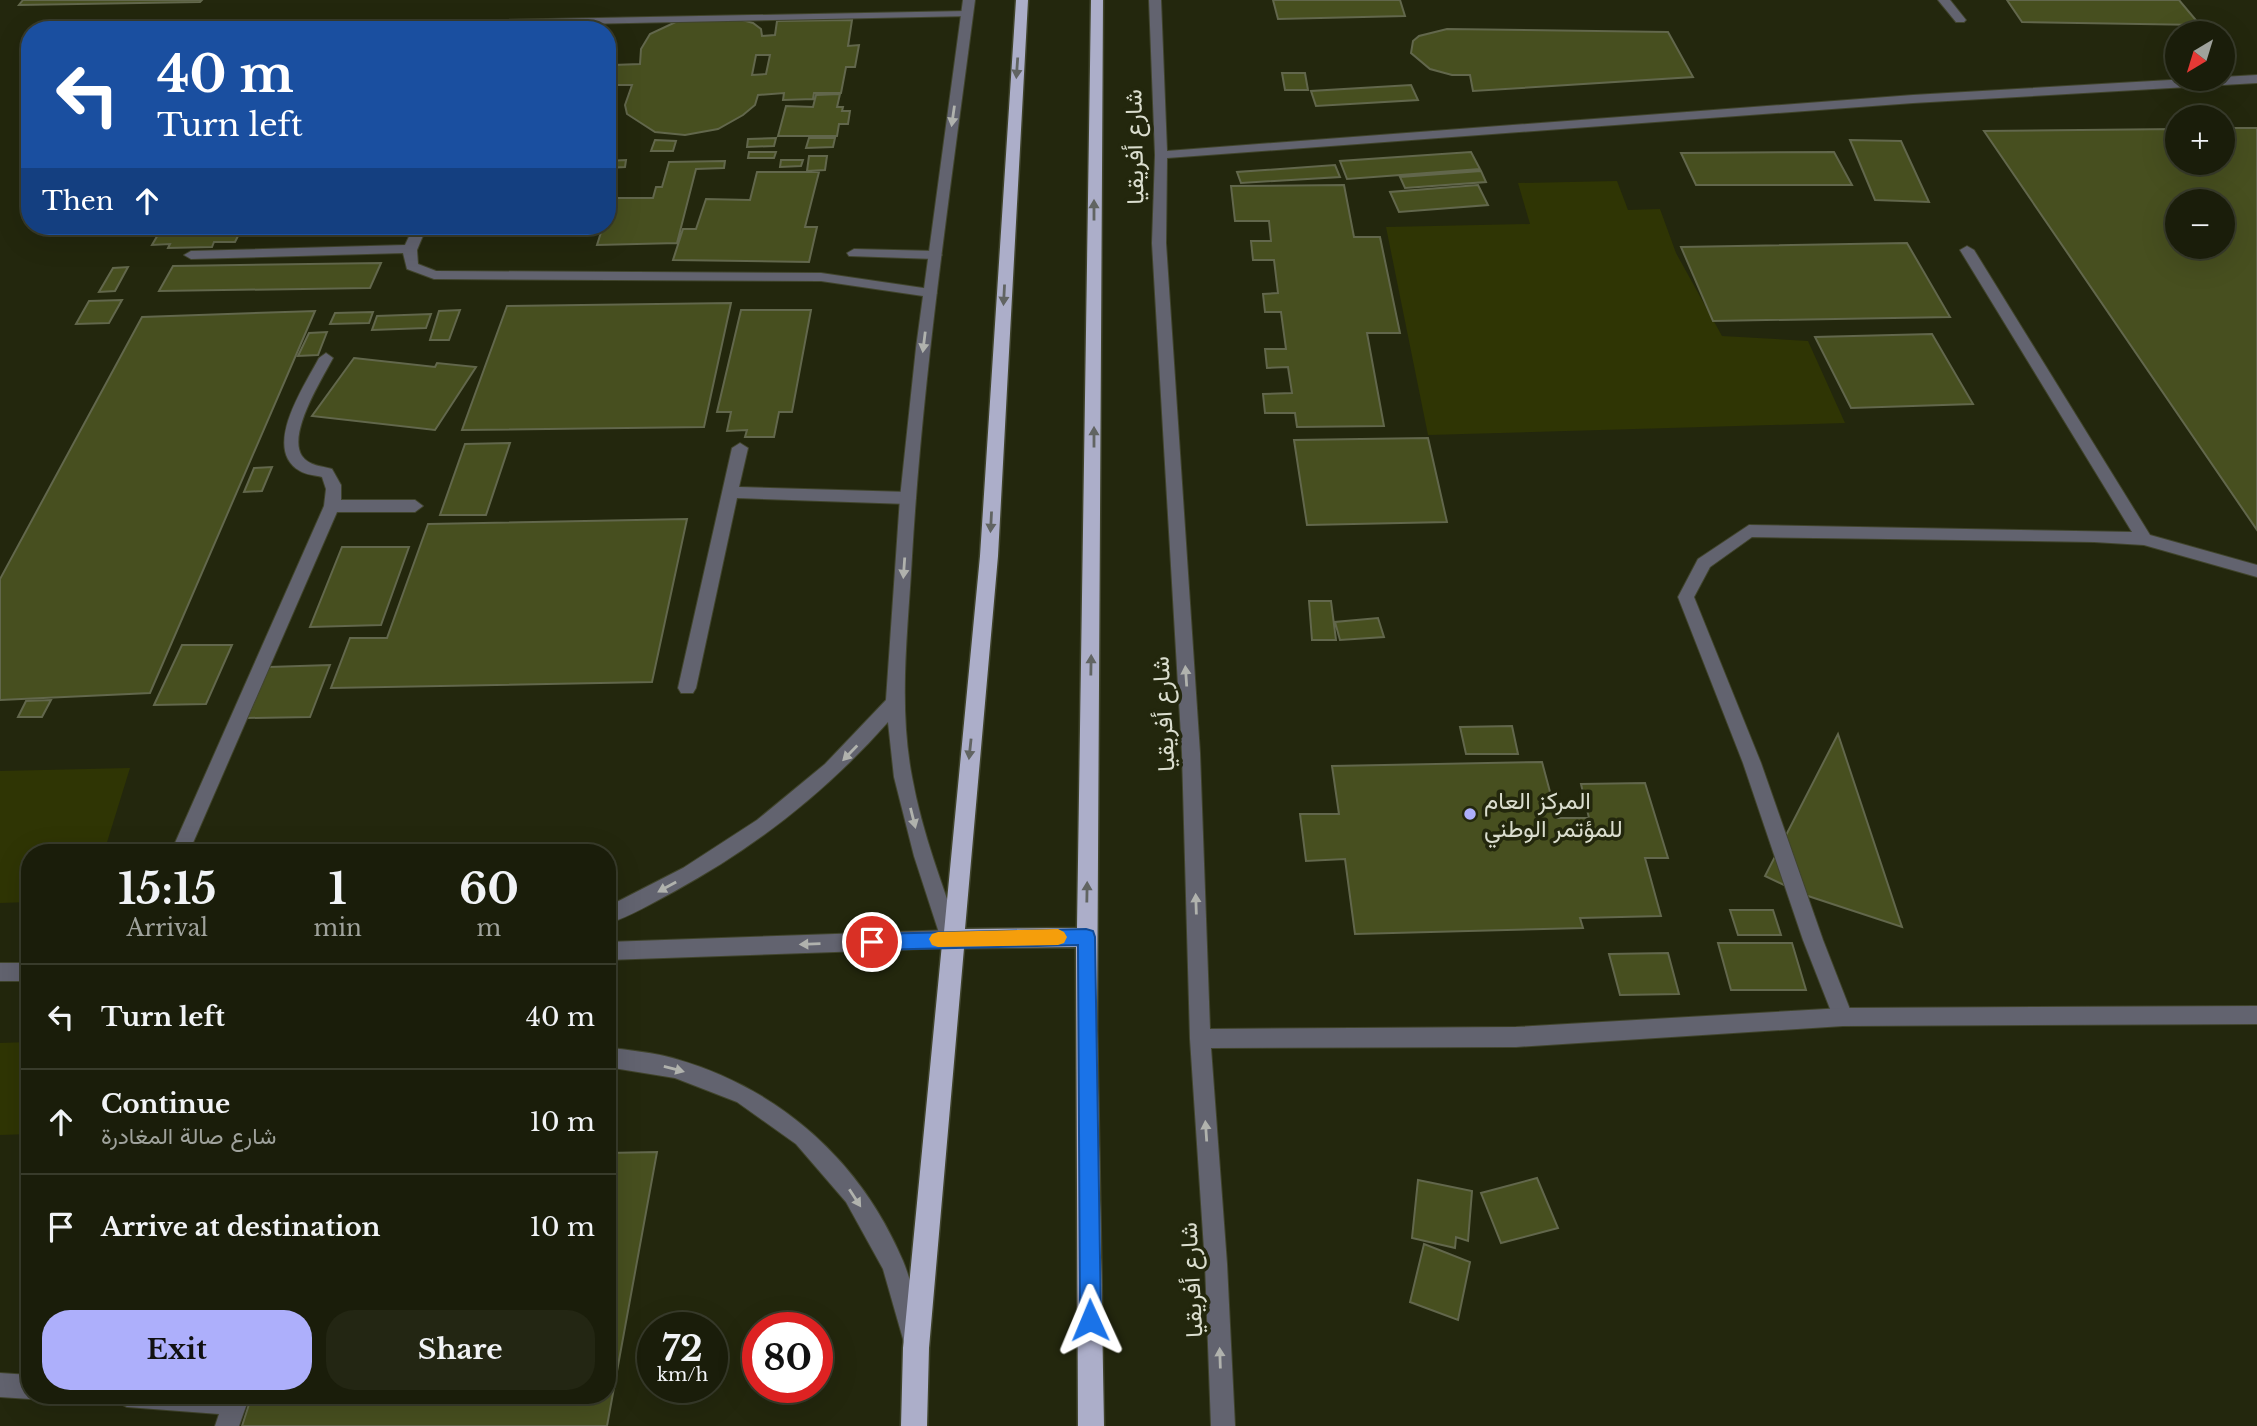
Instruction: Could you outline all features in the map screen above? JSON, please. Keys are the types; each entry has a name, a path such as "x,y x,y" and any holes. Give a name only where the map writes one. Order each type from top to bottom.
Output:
{"highway":[{"path":"914,1426 916,1348 951,939 989,556 1022,0"},
{"name":"شارع أفريقيا","path":"1091,1426 1086,937 1094,474 1097,0"},
{"path":"951,939 1086,937"}],"street":[{"name":"شارع أفريقيا","path":"1154,0 1161,155 1159,243 1191,753 1200,1039 1216,1264 1223,1426"},
{"path":"1944,0 1960,20"},
{"path":"616,25 968,7 930,293 908,498 895,702 906,790 923,856 951,939 616,951"},
{"path":"1161,155 1913,99 2257,79"},
{"path":"416,235 408,258 412,266 434,275 821,277 930,293"},
{"path":"191,255 409,249"},
{"path":"1967,250 2144,538"},
{"path":"854,253 935,255"},
{"path":"184,844 332,506 334,482 327,473 310,471 298,464 292,454 291,443 291,430 326,358"},
{"path":"687,688 740,448"},
{"path":"730,492 784,496 908,498"},
{"path":"332,506 415,506"},
{"path":"1843,1017 1813,940 1752,763 1686,597 1704,563 1749,531 2144,538 2257,571"},
{"path":"616,912 664,890 735,848 798,802 842,761 895,702"},
{"path":"0,972 21,972"},
{"path":"1200,1039 1516,1037 1843,1017 2257,1015"},
{"path":"616,1058 675,1068 744,1095 804,1137 854,1194 893,1265 916,1348"},
{"path":"0,1385 21,1386"},
{"path":"227,1426 235,1404"}],"green space":[{"path":"1617,181 1628,210 1660,209 1676,253 1722,336 1808,341 1845,423 1428,435 1386,227 1530,224 1518,183"},
{"path":"130,768 106,844 21,844 21,902 0,903 0,771"},
{"path":"21,1042 21,1134 0,1135 0,1043"}],"building":[{"path":"23,0 202,0 19,5"},
{"path":"1273,0 1400,0 1405,16 1278,19"},
{"path":"2007,0 2179,0 2197,21 2165,21 2165,24 2022,22"},
{"path":"735,18 753,23 761,29 762,36 775,35 777,21 852,20 848,46 859,45 855,67 846,67 841,93 814,93 813,99 783,100 784,93 758,95 755,105 718,129 685,135 655,132 627,114 625,105 632,85 616,85 616,65 640,64 641,49 650,34 682,19","holes":["756,55 770,55 766,74 752,75"]},
{"path":"1447,29 1668,32 1693,77 1473,91 1470,75 1452,75 1430,69 1411,53 1413,41 1419,36"},
{"path":"1282,73 1305,73 1308,90 1285,90"},
{"path":"1411,85 1418,100 1316,106 1311,91"},
{"path":"840,94 837,107 843,107 842,111 850,111 848,124 839,124 837,136 778,136 786,106 813,107 816,95"},
{"path":"2235,128 2257,128 2257,530 1984,131 2165,129 2165,175 2235,175"},
{"path":"776,138 774,146 747,147 748,139"},
{"path":"809,138 835,138 833,147 806,148"},
{"path":"655,140 676,141 673,151 651,151"},
{"path":"1850,140 1901,141 1929,202 1875,200"},
{"path":"749,152 776,152 774,158 748,158"},
{"path":"1471,152 1480,169 1347,179 1340,161"},
{"path":"1834,152 1852,185 1696,185 1681,153"},
{"path":"809,156 827,156 825,170 807,171"},
{"path":"626,160 625,167 616,168 616,161"},
{"path":"781,160 803,160 801,166 780,167"},
{"path":"725,161 724,168 696,169 677,243 597,245 600,235 616,235 616,198 653,198 656,187 662,187 669,162"},
{"path":"1335,165 1340,177 1241,183 1237,172"},
{"path":"1481,171 1486,182 1405,188 1400,177"},
{"path":"757,172 819,172 805,227 817,227 809,262 673,260 683,229 696,229 706,199 750,200"},
{"path":"1344,185 1354,237 1380,237 1400,333 1367,333 1384,426 1297,427 1295,413 1265,413 1263,394 1292,393 1288,367 1267,368 1265,349 1286,349 1281,312 1265,312 1263,294 1278,293 1274,260 1253,260 1251,241 1271,241 1269,221 1235,221 1231,186"},
{"path":"1478,185 1488,205 1399,212 1390,192"},
{"path":"158,235 238,235 235,242 214,242 212,247 168,248 170,244 152,245"},
{"path":"1907,243 1950,317 1713,321 1681,247"},
{"path":"381,263 370,288 159,291 173,266"},
{"path":"128,267 115,291 99,292 113,268"},
{"path":"122,300 109,323 76,324 89,301"},
{"path":"731,303 704,427 462,430 507,306"},
{"path":"460,310 449,340 430,340 439,311"},
{"path":"741,310 811,310 792,412 779,412 774,437 745,437 747,430 727,431 731,412 717,412"},
{"path":"315,311 150,693 0,700 0,579 142,317"},
{"path":"373,312 369,323 330,324 335,313"},
{"path":"431,314 426,328 372,330 377,316"},
{"path":"327,332 318,355 298,356 309,333"},
{"path":"1932,334 1973,404 1851,408 1815,337"},
{"path":"354,358 435,367 437,363 476,367 435,430 312,416"},
{"path":"1428,438 1447,522 1307,525 1294,440"},
{"path":"510,443 486,515 440,515 465,444"},
{"path":"272,467 262,491 244,492 254,468"},
{"path":"687,519 652,682 331,688 350,638 387,638 428,524"},
{"path":"342,547 409,547 381,625 310,627"},
{"path":"1309,601 1331,601 1336,640 1312,640"},
{"path":"1378,618 1384,637 1340,640 1335,622"},
{"path":"182,645 232,645 206,704 154,705"},
{"path":"330,665 310,717 247,718 269,667"},
{"path":"51,700 42,717 18,717 26,701"},
{"path":"1512,726 1518,754 1466,754 1460,727"},
{"path":"1838,734 1902,927 1805,895 1765,876"},
{"path":"1542,762 1557,818 1589,818 1581,784 1645,783 1668,858 1645,858 1661,916 1580,918 1583,928 1355,934 1345,859 1306,861 1300,814 1339,814 1332,766"},
{"path":"1730,910 1773,910 1781,935 1738,935"},
{"path":"1718,943 1792,943 1806,990 1731,990"},
{"path":"1668,953 1679,994 1620,995 1609,954"},
{"path":"657,1152 616,1377 616,1153"},
{"path":"1537,1178 1558,1228 1501,1243 1481,1193"},
{"path":"1418,1180 1472,1191 1468,1241 1456,1237 1455,1248 1412,1238"},
{"path":"1424,1244 1470,1262 1458,1320 1410,1302"},
{"path":"249,1404 611,1404 607,1426 242,1426"}],"slow traffic":[{"path":"938,939 1058,937"}],"place":[{"name":"المركز العام للمؤتمر الوطني","path":"1470,814"}],"route":[{"path":"872,942 1086,937 1090,1320"}]}
